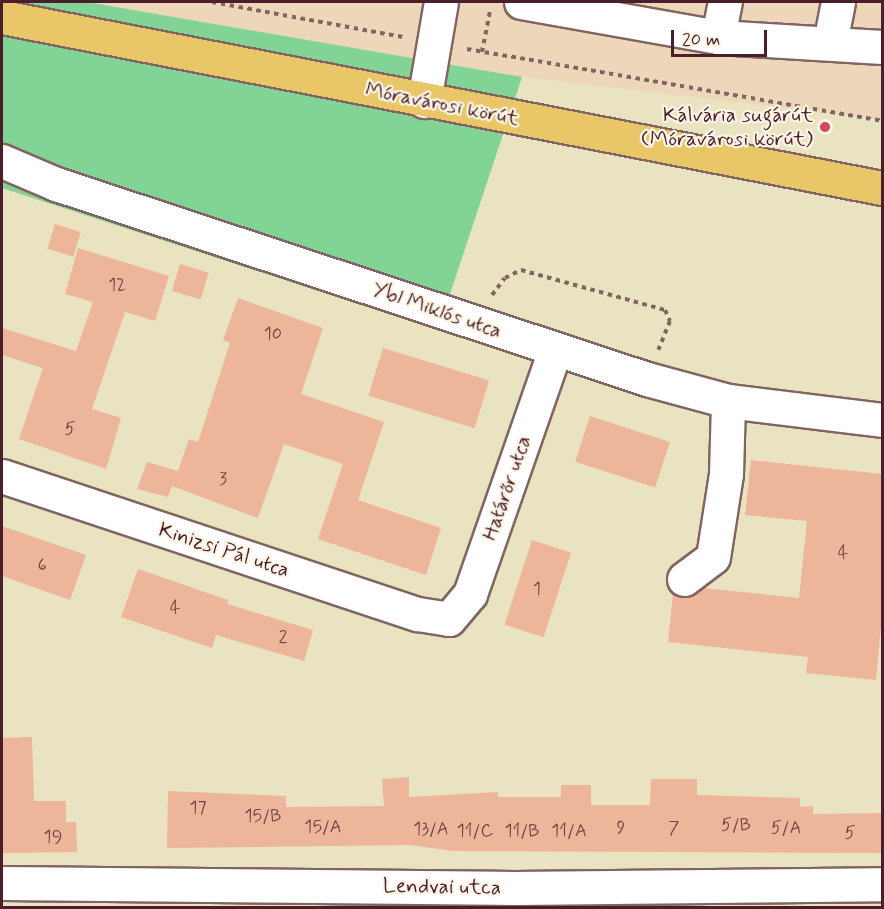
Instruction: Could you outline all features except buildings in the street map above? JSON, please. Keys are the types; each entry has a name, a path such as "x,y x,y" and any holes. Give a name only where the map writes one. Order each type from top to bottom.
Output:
{"main road":[{"name":"Móravárosi körút","path":"2,17 882,189"}],"street":[{"path":"424,101 441,2"},
{"path":"521,2 644,13 718,37 882,48"},
{"path":"718,37 725,2"},
{"path":"830,43 838,2"},
{"name":"Ybl Miklós utca","path":"2,161 56,184 291,260 483,327 647,379 728,401 882,420"},
{"name":"Határőr utca","path":"449,619 470,594 555,350"},
{"path":"684,579 713,556 726,474 728,401"},
{"name":"Kinizsi Pál utca","path":"2,476 418,614 449,619"},
{"name":"Lendvai utca","path":"2,883 49,895 514,898 882,884"}],"path":[{"path":"212,2 482,52 882,121"},
{"path":"482,52 491,2"},
{"path":"483,327 494,288 521,270 665,310 670,321 647,379"}],"shaded area":[{"path":"87,2 882,2 882,119 522,77"}],"green space":[{"path":"2,2 87,2 522,77 438,330 2,188"}],"place":[{"name":"Kálvária sugárút (Móravárosi körút)","path":"825,127"}]}
